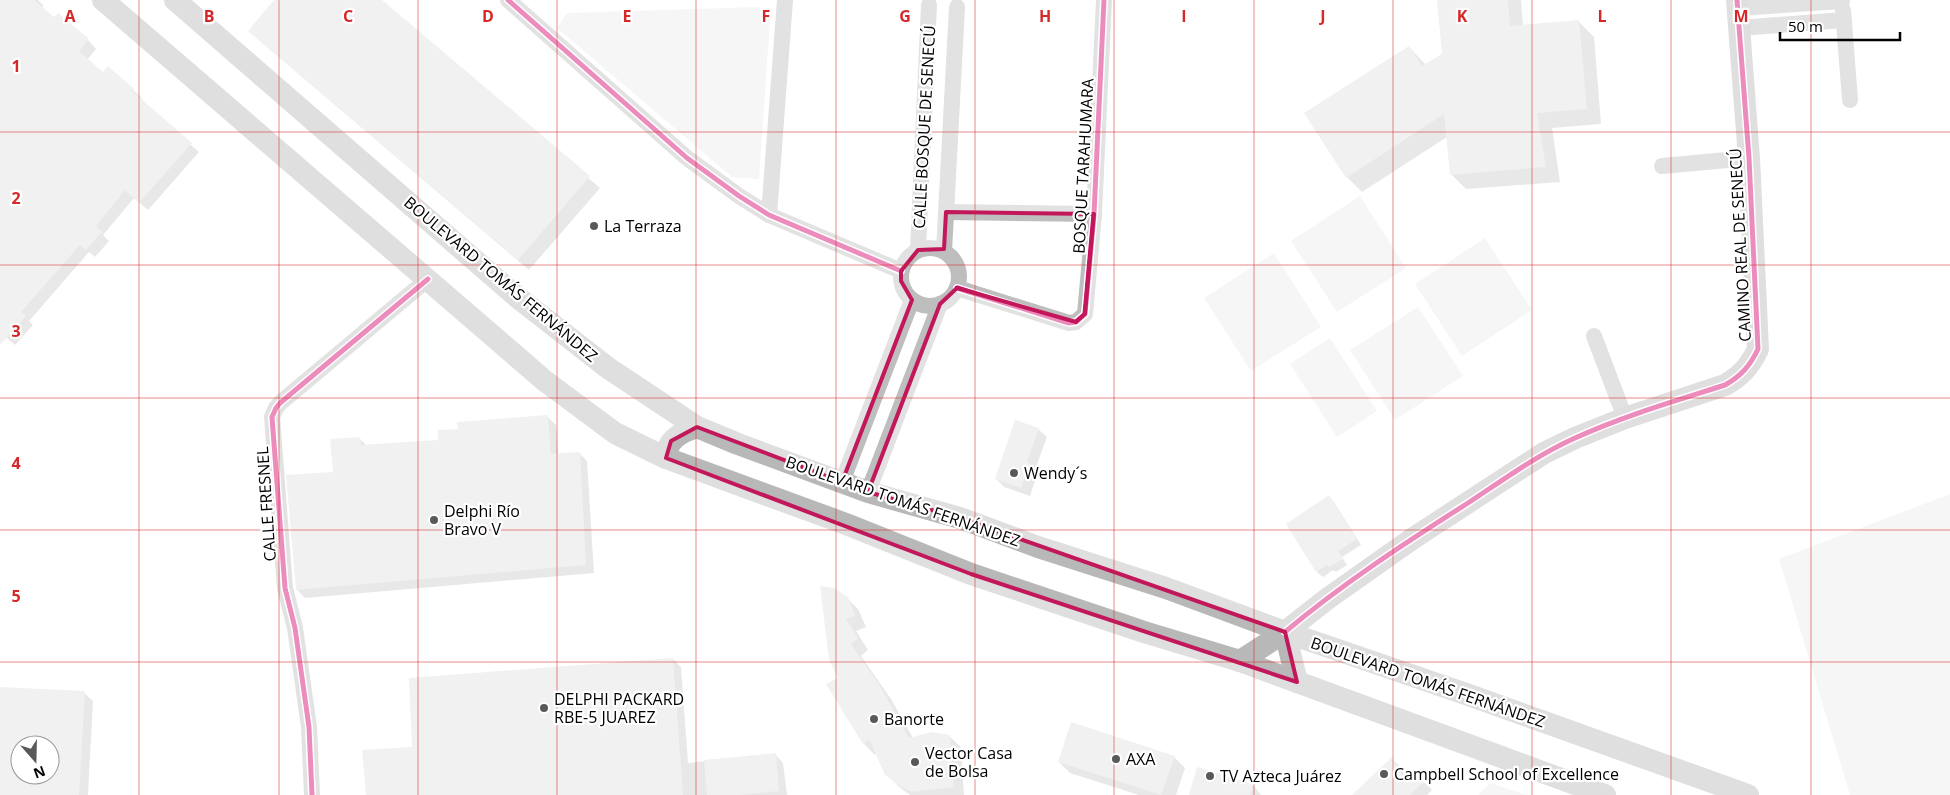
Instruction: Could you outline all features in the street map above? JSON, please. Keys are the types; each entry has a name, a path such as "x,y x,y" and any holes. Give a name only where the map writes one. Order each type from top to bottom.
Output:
{"main road":[{"path":"102,0 545,381 616,433 666,458 846,524 971,574 1144,632 1240,661 1605,795"},
{"name":"BOULEVARD TOMÁS FERNÁNDEZ","path":"175,0 517,297 608,368 697,427 868,492 960,518 1038,547 1166,588 1285,632 1466,694 1748,795"},
{"name":"CAMINO REAL DE SENECÚ","path":"1240,661 1285,632 1412,539 1544,453 1625,418 1725,385 1737,378 1753,361 1758,349 1738,12"},
{"path":"666,458 671,441 686,430 697,427"},
{"path":"1285,632 1297,682"}],"street":[{"path":"508,0 687,158 739,196 769,215 901,271"},
{"path":"769,215 785,0"},
{"name":"BOSQUE TARAHUMARA","path":"957,288 1069,323 1076,322 1085,314 1094,214 1104,0"},
{"path":"1738,12 1842,0 1850,100"},
{"path":"926,2 938,9 948,9 962,3"},
{"name":"CALLE BOSQUE DE SENECÚ","path":"918,250 926,2"},
{"name":"CALLE BOSQUE DE SENECÚ","path":"944,251 962,3"},
{"path":"1738,12 1844,20"},
{"path":"1662,166 1748,158"},
{"path":"946,212 1094,214"},
{"path":"928,248 944,251 952,257 959,270 957,288 952,297 940,304 921,305 912,300 905,292 901,281 901,271 905,262 918,250 928,248"},
{"name":"CALLE FRESNEL","path":"312,795 308,717 295,628 285,588 272,417 280,403 428,279"},
{"path":"842,482 912,300"},
{"path":"868,492 940,304"},
{"path":"1594,336 1625,418"}],"highlighted area":[{"path":"946,212 1094,214 1085,314 1076,322 957,288 940,304 868,492 960,518 1285,632 1297,682 971,574 666,458 671,441 697,427 842,482 912,300 901,281 901,271 918,250 944,249"}],"shaded area":[{"path":"758,7 770,20 759,179 732,177 557,28 567,13"},
{"path":"1360,196 1406,268 1337,312 1291,241"},
{"path":"1485,238 1532,310 1462,356 1415,284"},
{"path":"1274,253 1321,327 1251,371 1204,298"},
{"path":"1418,307 1463,376 1395,420 1350,350"},
{"path":"1330,338 1377,411 1337,437 1290,364"},
{"path":"1950,494 1950,795 1850,795 1779,559"},
{"path":"1490,783 1527,795 1478,795"}],"building":[{"path":"0,0 34,0 54,17 58,13 89,39 79,51 103,72 108,66 134,89 132,91 192,143 139,203 125,190 96,226 102,232 86,250 80,245 21,312 26,316 0,345"},
{"path":"274,0 382,0 590,176 518,260 248,31"},
{"path":"1437,0 1508,0 1510,26 1579,20 1587,109 1537,113 1546,167 1450,175 1444,114 1346,178 1304,113 1409,46 1422,66 1442,54"},
{"name":"Delphi Río Bravo V","path":"548,415 551,454 580,452 586,565 296,590 286,475 333,472 330,439 360,437 361,445 438,440 438,430 458,429 457,422"},
{"path":"1015,420 1039,428 1027,462 1030,463 1021,488 995,479"},
{"path":"1329,495 1357,539 1338,551 1343,559 1329,567 1327,565 1316,572 1286,524"},
{"path":"820,586 834,588 848,597 855,616 846,619 858,638 851,644 880,686 909,738 931,732 950,735 954,787 911,792 885,775 869,739 863,744 826,684 838,678 829,660"},
{"name":"DELPHI PACKARD RBE-5 JUAREZ","path":"673,658 683,795 366,795 362,750 412,747 409,678"},
{"path":"0,687 85,691 79,795 0,795"},
{"name":"AXA","path":"1071,722 1175,756 1161,795 1058,762"},
{"path":"776,753 779,791 742,795 707,795 704,760"},
{"name":"Campbell School of Excellence","path":"1392,757 1402,775 1425,781 1410,795 1352,795"},
{"name":"TV Azteca Juárez","path":"1197,767 1253,784 1250,795 1189,795"}],"cycle path":[{"path":"508,0 687,158 739,196 769,215 901,271"},
{"path":"957,288 1069,323 1076,322 1085,314 1094,214 1104,0"},
{"path":"1285,632 1374,564 1547,452 1575,438 1649,409 1725,385 1736,378 1752,361 1758,349 1749,158 1737,0"},
{"path":"312,795 309,727 295,628 285,588 272,417 280,403 428,279"}],"place":[{"name":"La Terraza","path":"594,226"},
{"name":"Wendy´s","path":"1014,473"},
{"name":"Delphi Río Bravo V","path":"434,520"},
{"name":"DELPHI PACKARD RBE-5 JUAREZ","path":"544,708"},
{"name":"Banorte","path":"874,719"},
{"name":"AXA","path":"1116,759"},
{"name":"Vector Casa de Bolsa","path":"915,762"},
{"name":"Campbell School of Excellence","path":"1384,774"},
{"name":"TV Azteca Juárez","path":"1210,776"}]}
